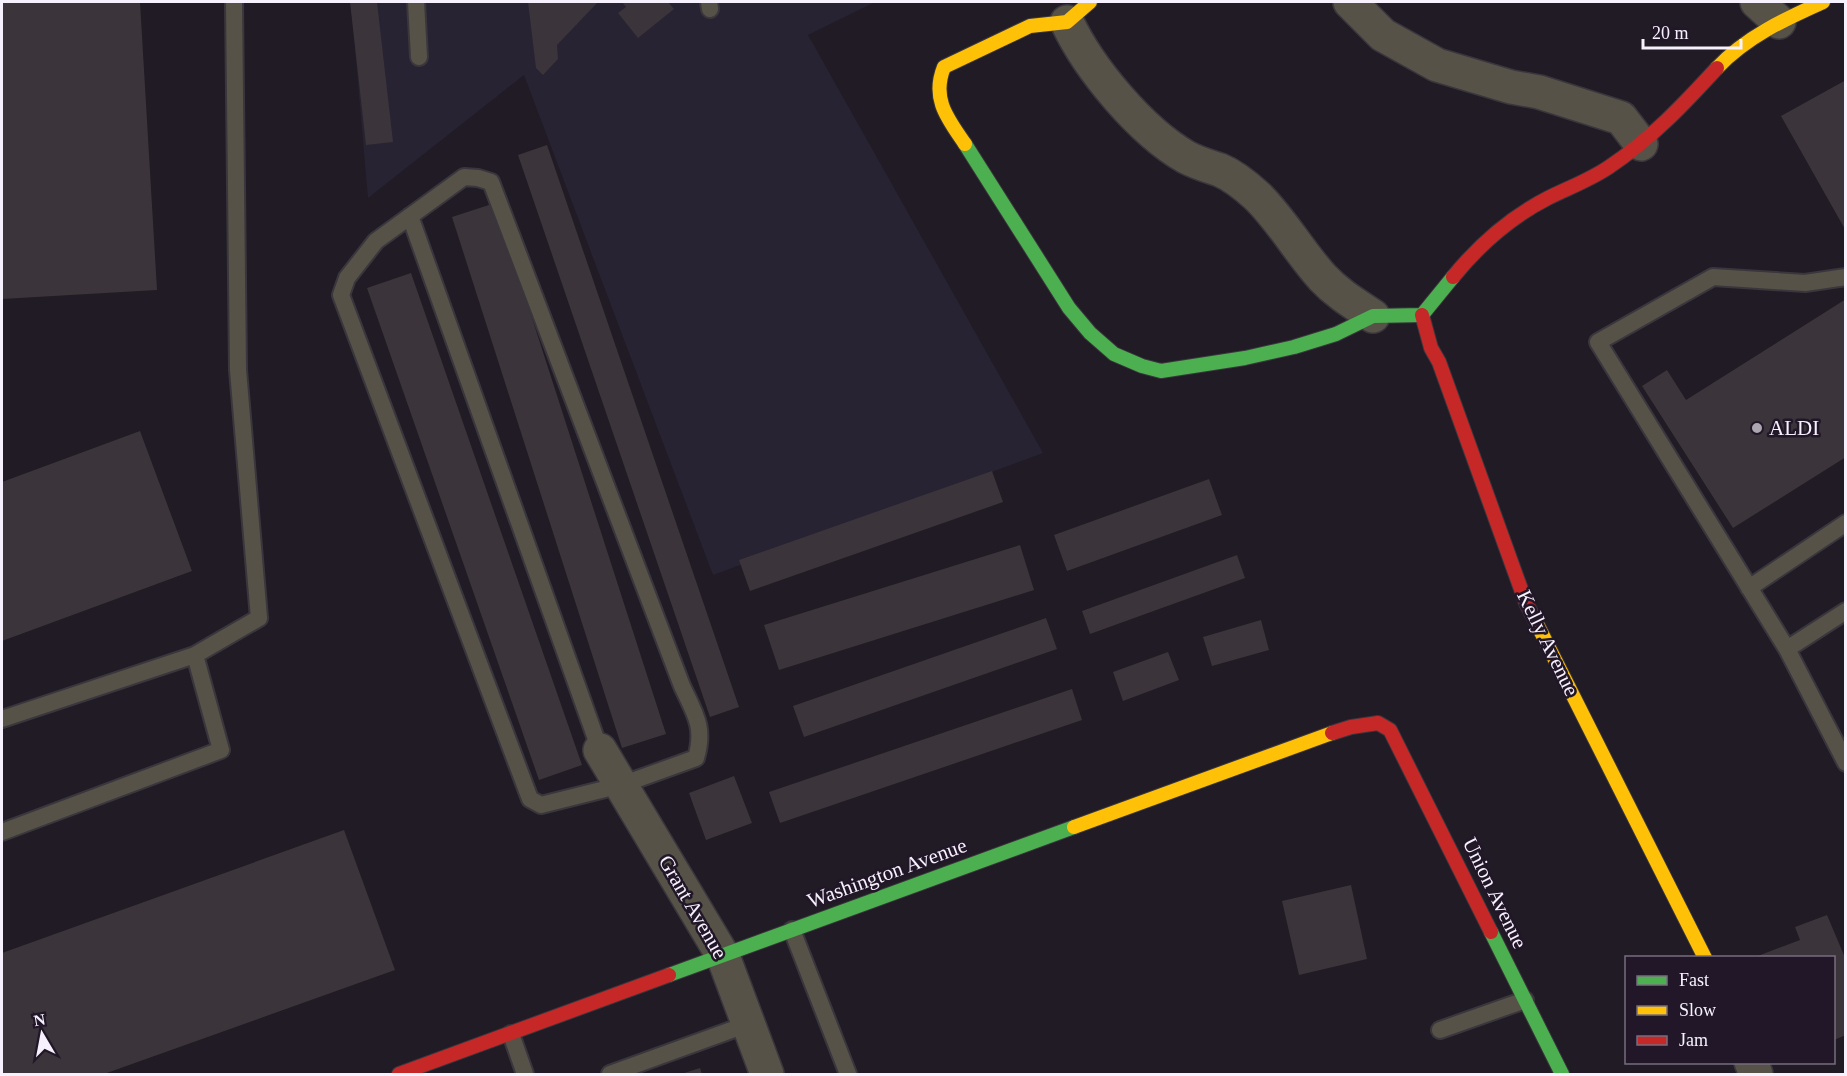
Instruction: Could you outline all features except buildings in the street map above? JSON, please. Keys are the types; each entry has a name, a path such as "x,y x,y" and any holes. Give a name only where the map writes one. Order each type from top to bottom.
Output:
{"street":[{"path":"1350,2 1383,35 1437,65 1511,87 1539,92 1621,118 1641,144"},
{"path":"1373,316 1343,297 1323,277 1259,199 1241,183 1220,170 1201,165 1185,156 1141,122 1077,44 1079,12 1030,26 944,67 938,89 944,112 1070,308 1090,333 1114,354 1161,371 1245,358 1294,347 1336,334 1373,316 1422,315 1465,262 1493,235 1539,203 1610,167 1668,122 1768,12 1823,2"},
{"name":"Kelly Avenue","path":"1422,315 1431,348 1439,362 1526,603 1704,956"},
{"name":"Washington Avenue","path":"399,1074 1324,735 1378,723 1390,730"},
{"name":"Union Avenue","path":"1390,730 1562,1074"},
{"name":"Grant Avenue","path":"600,750 723,956 767,1074"}],"lane":[{"path":"2,719 195,655 259,618 238,370 234,2"},
{"path":"416,2 419,57"},
{"path":"464,177 491,182 682,686 695,713 701,742 696,758 621,785 541,805 530,799 341,295 347,278 376,241 410,216 464,177"},
{"path":"410,216 600,750"},
{"path":"1845,277 1805,283 1713,277 1598,342 1787,650 1845,763"},
{"path":"1749,588 1845,523"},
{"path":"1787,650 1845,611"},
{"path":"2,832 221,750 195,655"},
{"path":"792,930 848,1074"},
{"path":"1440,1030 1525,1000"},
{"path":"610,1074 748,1024"},
{"path":"511,1034 525,1074"}],"shaded area":[{"path":"351,2 875,2 808,35 1043,453 713,575 524,75 368,198"}],"traffic: fast":[{"path":"965,144 1069,308 1090,333 1114,354 1142,366 1161,371 1245,358 1294,347 1336,334 1373,316 1422,315 1453,277"},
{"path":"669,975 1074,827"},
{"path":"1491,932 1562,1074"}],"traffic: slow":[{"path":"965,144 947,117 940,99 940,78 944,67 1030,26 1067,22 1090,2"},
{"path":"1717,68 1753,38 1780,22 1823,2"},
{"path":"1536,622 1704,956"},
{"path":"1074,827 1332,733"}],"traffic: jam":[{"path":"1453,277 1485,243 1521,214 1602,172 1639,145 1717,68"},
{"path":"1422,315 1431,348 1439,362 1526,603 1536,622"},
{"path":"1332,733 1351,727 1378,723 1390,730 1491,932"},
{"path":"399,1074 669,975"}],"place":[{"name":"ALDI","path":"1757,428"}]}
